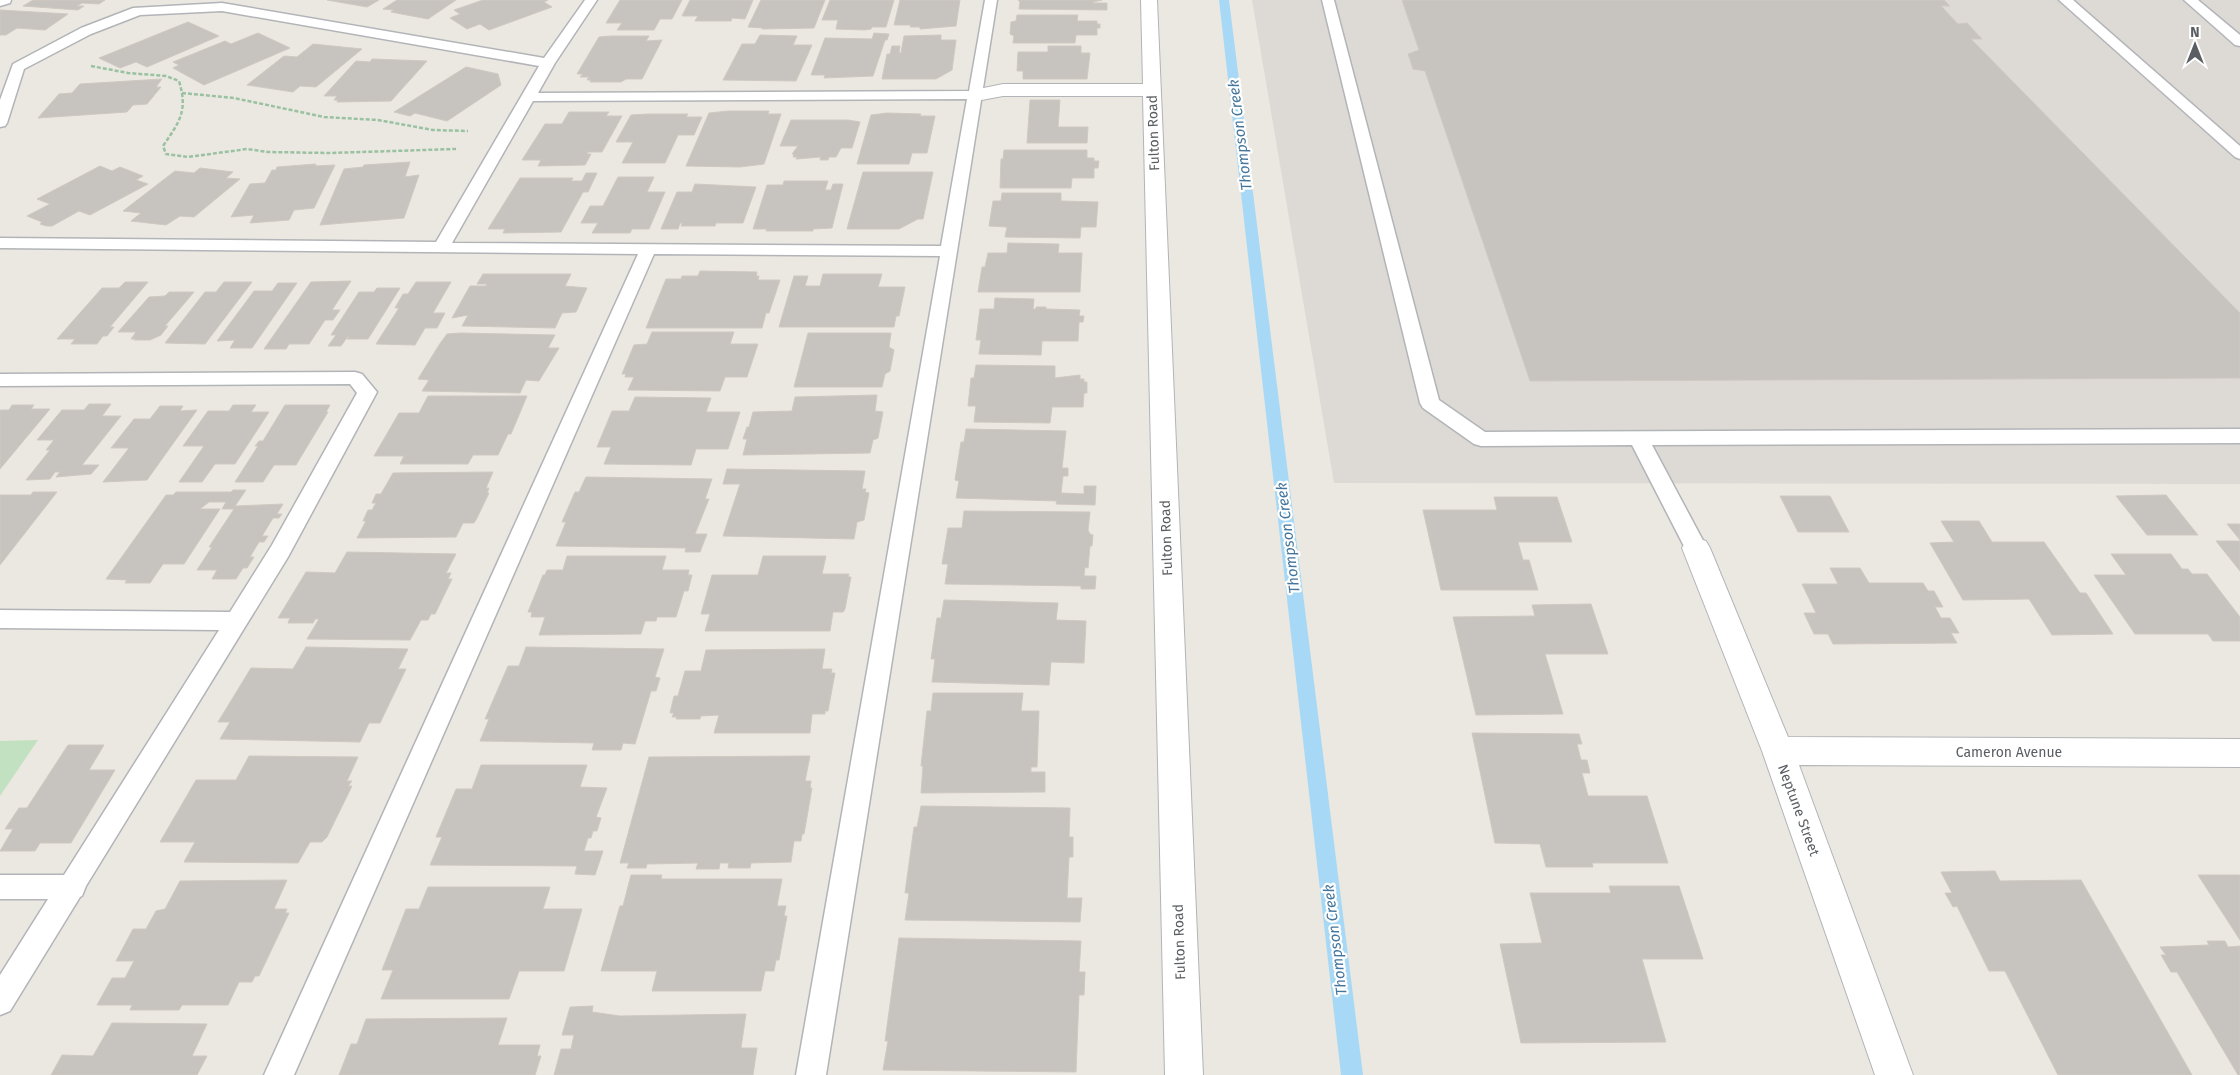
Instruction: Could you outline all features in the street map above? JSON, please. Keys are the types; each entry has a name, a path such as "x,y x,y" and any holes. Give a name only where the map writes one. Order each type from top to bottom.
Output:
{"street":[{"name":"Fulton Road","path":"1149,0 1184,1075"},
{"path":"976,95 1003,90 1152,90"},
{"name":"Neptune Street","path":"1696,548 1778,752 1894,1075"},
{"name":"Cameron Avenue","path":"1778,752 2240,753"}],"lane":[{"path":"0,2 6,0"},
{"path":"441,248 548,63 591,0"},
{"path":"811,1075 991,0"},
{"path":"1328,0 1430,403 1481,438 2240,436"},
{"path":"2065,0 2240,154"},
{"path":"2190,0 2240,42"},
{"path":"0,123 18,67 86,31 138,11 222,8 548,63"},
{"path":"529,96 976,95"},
{"path":"0,243 648,250 948,250"},
{"path":"279,1075 648,250"},
{"path":"0,380 355,378 367,392 280,551 73,887 0,1001"},
{"path":"1638,438 1696,548"},
{"path":"0,619 236,621"},
{"path":"0,887 73,887"}],"path":[{"path":"88,66 128,73 166,76 179,80 182,93 182,119 163,146 166,154 175,156 188,157 246,149 268,152 329,153 499,148"},
{"path":"182,93 234,98 304,114 378,120 433,130 508,132"}],"shaded area":[{"path":"1252,0 2240,0 2240,484 1334,483"}],"green space":[{"path":"38,740 0,796 0,741"}],"building":[{"path":"33,0 105,0 99,4 82,3 77,6 84,6 78,10 23,6"},
{"path":"327,0 379,0 367,7"},
{"path":"397,0 456,0 428,19 383,9"},
{"path":"483,0 548,0 544,2 552,7 489,30 480,24 467,29 450,18 460,14 454,10"},
{"path":"620,0 682,0 672,19 660,19 654,30 617,30 622,23 606,23"},
{"path":"690,0 753,0 745,19 732,18 731,21 695,21 698,16 682,16"},
{"path":"761,0 825,0 814,28 762,29 748,27"},
{"path":"830,0 894,0 886,27 872,27 865,30 836,29 838,20 822,20"},
{"path":"900,0 960,0 956,26 920,29 920,27 910,27 911,25 894,25"},
{"path":"1018,0 1102,0 1093,3 1107,3 1107,10 1019,9 1020,2"},
{"path":"1402,0 1944,0 1950,6 1941,6 1958,24 1967,23 1982,39 1971,39 2240,313 2240,378 1530,381 1425,71 1413,69 1408,54 1419,50"},
{"path":"0,10 68,14 45,30 17,28 6,35 0,35"},
{"path":"1017,15 1078,15 1077,21 1097,21 1097,24 1100,24 1100,28 1097,28 1097,35 1076,35 1075,43 1013,43 1014,36 1010,34 1011,22 1016,21"},
{"path":"188,22 219,36 147,67 136,62 120,68 99,58"},
{"path":"258,33 290,48 204,85 173,68 179,65 173,62 225,41 231,44"},
{"path":"874,33 889,34 887,40 885,40 873,76 824,78 825,75 811,75 825,38 872,39"},
{"path":"760,35 797,36 793,45 812,45 796,81 723,80 742,44 755,44"},
{"path":"941,35 941,40 956,40 952,70 936,79 882,79 887,54 890,54 892,46 900,46 899,53 901,53 904,36"},
{"path":"649,36 646,41 662,40 642,79 626,79 621,82 590,82 591,80 587,80 589,77 580,77 583,74 577,74 599,37"},
{"path":"313,44 362,49 316,87 300,86 293,92 247,85 284,56 297,57"},
{"path":"1048,46 1081,46 1081,53 1090,53 1087,79 1023,79 1023,71 1017,71 1018,52 1048,52"},
{"path":"372,59 427,61 391,101 337,102 338,100 334,100 337,96 324,96 356,61 370,62"},
{"path":"466,67 498,74 501,85 447,121 415,113 410,116 394,112"},
{"path":"162,79 156,87 161,87 147,104 133,105 127,112 38,118 59,94 72,93 80,84"},
{"path":"1030,100 1060,100 1058,127 1088,127 1087,143 1027,143"},
{"path":"769,111 768,114 781,114 764,164 740,167 686,166 709,113"},
{"path":"569,112 609,112 606,116 622,116 602,152 588,152 587,154 591,154 585,165 538,166 541,160 522,160 545,124 562,124"},
{"path":"887,113 935,116 927,153 912,153 909,164 857,164 871,115"},
{"path":"688,114 686,117 702,117 694,135 678,135 665,163 622,163 633,142 616,142 631,115"},
{"path":"791,120 848,120 860,122 852,148 841,148 836,157 820,160 821,157 796,159 797,157 793,157 794,154 792,154 798,146 780,146"},
{"path":"1004,150 1087,150 1087,158 1094,158 1094,161 1099,161 1098,168 1094,168 1094,178 1072,178 1071,188 1000,188 1001,159 1003,159"},
{"path":"410,162 405,177 419,175 404,218 320,225 344,169 363,167 364,165"},
{"path":"316,164 315,166 335,165 314,208 294,210 289,220 250,223 254,215 231,217 250,184 265,183 272,170 276,170 277,167"},
{"path":"100,166 112,171 120,167 143,176 136,180 148,184 90,215 79,211 52,226 40,224 42,222 27,216 50,204 37,199"},
{"path":"200,168 233,172 226,178 240,179 194,217 180,216 166,225 131,221 141,213 123,211 175,171 194,173"},
{"path":"863,172 933,172 923,219 918,219 899,229 847,229"},
{"path":"586,173 597,173 588,192 583,192 561,232 503,233 505,229 488,229 520,178 573,178 571,181 582,181"},
{"path":"618,177 654,177 647,192 665,192 649,229 632,229 630,233 592,233 598,223 581,223 590,206 603,206"},
{"path":"784,181 828,181 825,190 831,190 833,184 843,184 832,228 813,229 813,231 766,231 767,229 753,229 767,185 783,185"},
{"path":"695,184 756,187 743,223 716,223 715,226 681,226 682,223 680,223 678,229 661,229 677,192 692,192"},
{"path":"1002,193 1061,193 1061,201 1098,202 1096,227 1081,227 1080,238 1005,237 1007,227 989,226 993,201 1001,201"},
{"path":"1008,243 1059,244 1058,253 1082,253 1080,292 978,292 982,267 985,267 988,253 1007,253"},
{"path":"700,271 757,272 758,280 780,280 769,313 766,313 762,328 646,328 666,279 698,276"},
{"path":"483,274 571,274 565,286 587,288 576,312 562,313 555,328 462,326 468,315 452,318 470,286 486,286 487,284 477,284"},
{"path":"823,274 882,274 878,287 905,287 899,316 896,316 894,327 779,327 794,276 808,276 805,286 820,286"},
{"path":"351,281 332,310 340,310 333,320 325,320 309,344 289,344 286,349 264,349 311,282"},
{"path":"125,282 148,282 110,327 114,327 107,336 103,336 97,344 71,344 75,339 57,339 102,288 119,288"},
{"path":"224,282 252,282 205,344 165,343 205,292 216,292"},
{"path":"416,282 451,282 433,313 445,313 437,328 425,328 415,345 376,344 399,308 395,308 403,294 408,294"},
{"path":"278,283 297,283 252,348 230,348 235,340 217,341 254,291 272,291"},
{"path":"377,288 400,288 368,339 347,339 348,336 341,346 328,346 336,335 331,335 359,292 374,292"},
{"path":"169,292 194,292 165,326 168,326 161,335 150,340 134,340 136,339 131,339 136,332 118,332 149,297 165,296"},
{"path":"995,298 1034,299 1033,309 1036,309 1036,307 1046,307 1046,309 1080,310 1079,316 1084,316 1083,322 1079,322 1078,341 1042,341 1041,355 979,354 981,340 976,340 980,309 994,309"},
{"path":"652,332 734,332 730,344 758,344 747,377 725,377 720,391 628,390 634,377 625,377 626,374 622,374 634,345 647,344"},
{"path":"808,333 891,333 889,347 894,350 890,371 885,374 882,387 794,387"},
{"path":"447,334 555,335 548,348 559,348 539,381 526,380 520,393 422,391 429,380 418,379 439,345"},
{"path":"976,365 1055,366 1055,378 1080,375 1080,379 1084,379 1084,382 1087,382 1087,393 1084,393 1083,407 1052,407 1050,423 974,422 976,406 968,406 971,378 974,378"},
{"path":"877,395 875,411 883,412 878,438 873,440 870,453 743,455 747,439 743,439 753,412 792,411 795,397"},
{"path":"428,396 527,396 511,434 508,434 498,455 473,455 468,464 400,464 404,456 374,456 399,413 419,413"},
{"path":"635,397 711,398 706,412 740,412 728,449 696,449 691,465 604,464 611,447 597,447 612,411 629,411"},
{"path":"89,404 111,404 102,416 121,416 82,465 99,465 91,474 56,477 60,472 55,472 50,479 26,480 50,450 46,450 54,440 37,440 62,410 84,410"},
{"path":"12,405 34,405 31,409 50,409 0,469 0,410 9,410"},
{"path":"233,405 256,405 251,412 269,412 235,464 215,464 202,482 179,482 204,446 183,446 208,411 229,411"},
{"path":"285,405 330,405 326,412 328,412 296,465 274,465 263,482 235,482 258,446 255,446 259,441 263,441"},
{"path":"160,406 183,406 180,411 197,410 147,480 103,482 129,448 111,448 134,419 150,419"},
{"path":"966,429 1066,431 1062,468 1068,468 1068,476 1063,476 1061,493 1084,494 1084,486 1096,486 1095,505 1056,504 1057,501 956,498 959,481 955,480 961,442 964,442"},
{"path":"727,469 865,471 862,489 866,489 865,492 869,493 864,520 857,522 854,539 723,536 740,484 723,484"},
{"path":"493,472 486,488 489,488 487,493 489,493 477,518 474,523 463,523 456,537 357,538 366,521 363,521 368,510 372,510 376,503 372,503 376,494 381,494 393,473"},
{"path":"586,477 712,479 705,499 709,499 695,534 707,534 700,552 685,552 686,548 556,546 566,522 562,522 575,492 579,492"},
{"path":"233,490 246,490 235,506 283,504 277,514 282,514 279,518 273,518 262,536 268,536 264,542 259,542 250,557 254,557 247,568 243,568 236,579 212,579 217,570 197,570 212,547 209,547 234,509 222,509 226,502 209,502 200,509 220,509 184,564 163,564 150,583 125,583 127,580 106,579 166,495 173,495 176,492 231,492"},
{"path":"33,492 57,492 0,565 0,495 31,495"},
{"path":"2166,495 2198,535 2147,535 2116,496"},
{"path":"1780,496 1830,496 1849,532 1798,532"},
{"path":"1494,497 1557,497 1572,542 1518,542 1523,560 1529,560 1538,590 1441,590 1423,510 1497,510"},
{"path":"964,511 1090,512 1088,530 1093,535 1092,546 1090,546 1088,568 1085,567 1084,576 1096,576 1095,589 1081,589 1081,586 945,584 948,564 942,564 948,528 962,528"},
{"path":"1941,521 1979,521 1992,542 2044,542 2080,593 2086,593 2113,634 2052,635 2029,599 1963,600 1930,543 1954,542"},
{"path":"2227,524 2240,524 2240,540"},
{"path":"2216,541 2240,541 2240,571"},
{"path":"347,552 456,554 446,573 451,573 448,579 452,579 435,614 431,614 428,620 421,620 410,640 307,639 319,619 315,619 313,623 288,623 290,618 278,618 306,572 335,573"},
{"path":"2111,554 2171,554 2182,569 2188,569 2192,574 2207,574 2240,617 2240,641 2213,641 2208,634 2135,634 2094,575 2126,575"},
{"path":"567,556 666,556 662,570 689,570 688,575 692,575 688,591 684,591 676,617 657,617 656,621 645,621 641,634 539,635 545,617 531,617 532,612 528,612 543,575 545,575 547,570 563,570"},
{"path":"763,556 826,556 822,574 849,574 848,577 851,577 845,609 843,612 833,612 830,631 705,631 710,614 701,614 712,575 758,575"},
{"path":"1830,568 1860,568 1869,583 1923,583 1928,591 1934,591 1943,607 1935,607 1941,618 1950,618 1959,633 1951,633 1957,643 1833,644 1828,634 1814,634 1804,613 1816,613 1802,584 1838,584"},
{"path":"944,600 1058,603 1056,620 1086,621 1084,663 1051,662 1049,685 932,682 935,659 931,659 937,618 941,618"},
{"path":"1591,604 1608,654 1545,654 1563,714 1476,715 1453,617 1535,616 1532,605"},
{"path":"306,647 408,649 398,669 406,669 380,723 369,723 360,742 220,739 230,722 218,722 251,668 293,669"},
{"path":"526,647 664,649 655,677 660,678 656,691 651,691 635,744 623,743 621,750 592,750 594,743 480,741 489,719 485,719 508,666 519,666"},
{"path":"825,649 822,669 832,669 831,673 835,673 828,711 825,711 825,714 812,714 810,733 714,733 719,715 701,716 700,719 676,719 677,717 672,717 674,713 670,713 674,696 678,696 685,671 701,671 706,650"},
{"path":"933,693 1023,693 1021,711 1039,711 1037,767 1031,767 1031,772 1045,772 1045,792 921,793 923,766 921,766 927,711 931,711"},
{"path":"1472,733 1579,734 1582,744 1577,744 1581,760 1587,760 1590,773 1582,773 1588,796 1647,796 1668,863 1592,863 1593,867 1546,867 1540,844 1495,843"},
{"path":"68,745 104,745 89,770 115,770 71,843 40,843 35,851 0,851 13,829 5,829 19,808 27,808"},
{"path":"249,756 358,757 347,781 352,781 348,786 352,786 327,837 322,842 310,842 298,863 184,862 195,842 160,842 196,780 236,780"},
{"path":"810,756 805,781 811,781 810,788 812,788 804,834 802,834 801,841 794,841 791,862 751,863 750,868 728,868 729,863 720,863 719,869 696,869 698,863 647,864 646,868 627,868 629,863 620,863 649,757"},
{"path":"481,765 587,765 580,787 607,788 596,817 601,818 597,831 593,831 591,838 588,838 584,851 603,851 595,875 575,874 577,866 430,865 442,837 436,837 456,789 472,789"},
{"path":"921,806 1070,808 1069,837 1073,837 1073,857 1069,857 1067,898 1082,898 1080,922 905,920 909,893 905,893 914,827 917,827"},
{"path":"1995,871 2000,881 2081,880 2192,1075 2058,1075 2005,971 1989,971 1957,906 1953,907 1945,893 1952,893 1941,872"},
{"path":"631,875 662,875 661,879 782,879 777,906 786,906 784,916 787,916 779,960 776,960 774,971 765,971 761,991 652,991 657,971 601,971 620,906 623,906"},
{"path":"2198,875 2240,875 2240,940"},
{"path":"287,880 274,909 287,909 285,913 289,913 259,976 255,976 252,982 239,982 228,1005 182,1005 179,1010 130,1010 132,1005 97,1005 112,978 125,978 134,961 116,961 133,929 146,929 156,911 165,909 180,881"},
{"path":"1609,886 1679,886 1703,959 1642,959 1666,1042 1521,1043 1500,944 1542,943 1530,893 1611,893"},
{"path":"428,887 550,887 543,909 582,909 564,971 519,971 509,999 381,999 393,970 382,970 406,909 419,909"},
{"path":"899,938 1081,941 1079,972 1085,972 1084,995 1079,995 1076,1072 883,1070 888,1041 885,1041"},
{"path":"2207,941 2225,941 2228,947 2240,946 2240,1075 2238,1075 2177,972 2171,972 2161,955 2166,955 2160,947 2209,945"},
{"path":"593,1006 592,1012 620,1016 746,1014 741,1048 757,1048 753,1075 554,1075 561,1049 571,1049 574,1035 562,1035 570,1007"},
{"path":"507,1018 498,1045 540,1045 537,1056 541,1056 535,1075 339,1075 351,1044 357,1044 366,1019"},
{"path":"112,1023 207,1024 192,1056 207,1056 197,1075 51,1075 62,1055 93,1056"}],"waterway":[{"name":"Thompson Creek","path":"1224,0 1352,1075"}]}
